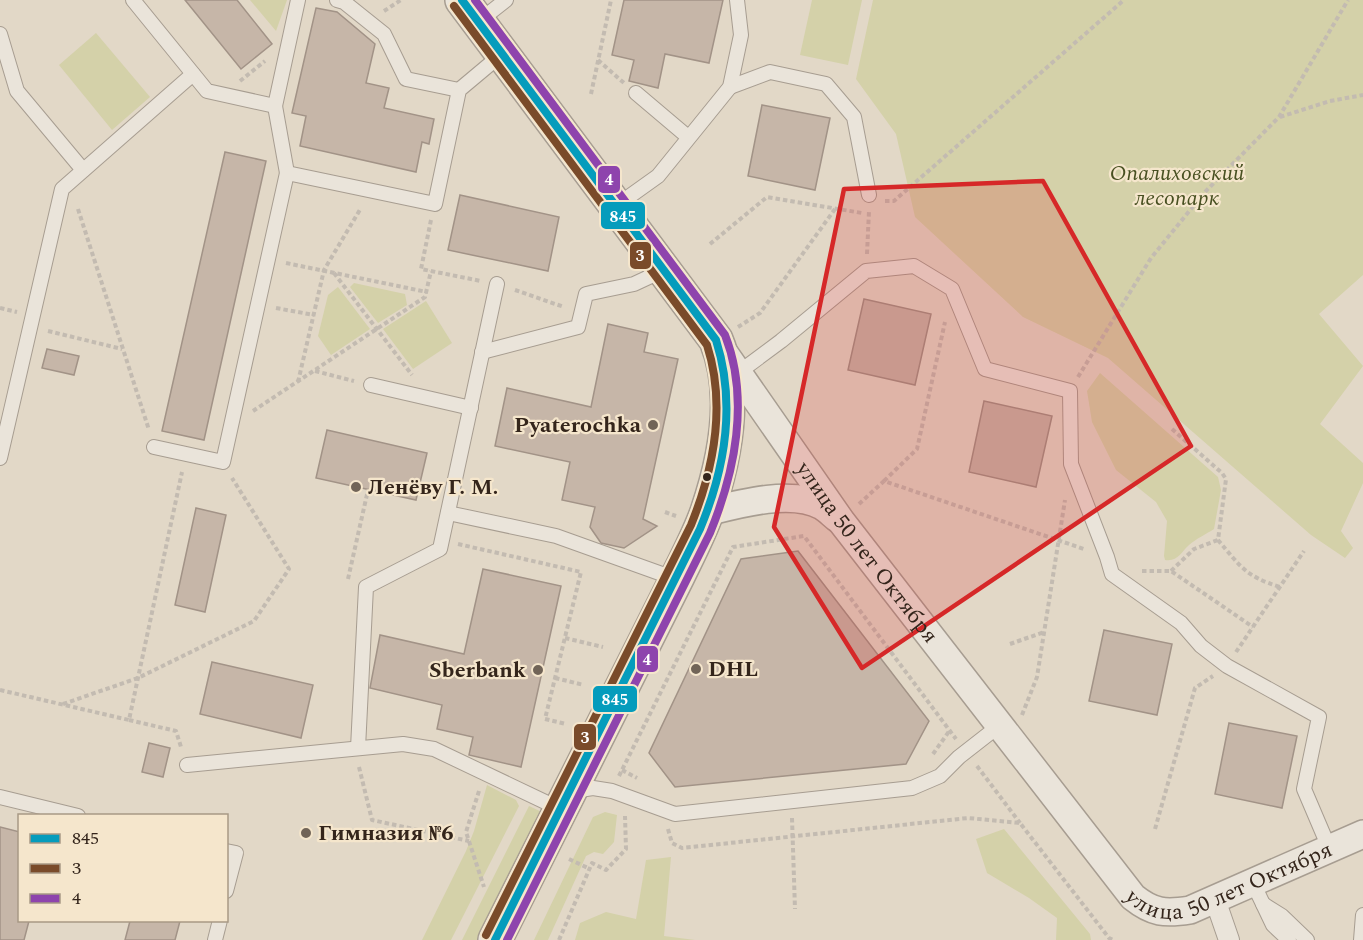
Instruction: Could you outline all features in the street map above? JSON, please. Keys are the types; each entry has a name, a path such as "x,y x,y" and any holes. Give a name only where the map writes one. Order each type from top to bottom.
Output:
{"street":[{"name":"улица 50 лет Октября","path":"470,11 664,270 725,335 738,373 848,514 1006,733 1133,897 1145,907 1173,913 1258,894 1330,850 1363,834"},
{"path":"495,940 676,580 707,512 719,466 728,400 724,359 725,335"},
{"path":"707,512 752,501 788,498 848,514"},
{"path":"1219,911 1229,940"}],"lane":[{"path":"133,0 207,91 275,106"},
{"path":"154,447 223,462 287,173 275,106 298,0"},
{"path":"337,0 344,2 384,34 406,78 459,90"},
{"path":"470,11 506,0"},
{"path":"616,206 658,176 688,136 730,87 741,35 737,0"},
{"path":"0,34 17,91 83,170"},
{"path":"287,173 435,204 459,90 502,54"},
{"path":"730,87 770,72 826,84 854,117 869,199"},
{"path":"0,458 62,189 193,74"},
{"path":"636,93 688,136"},
{"path":"738,373 866,271 914,266 952,289 985,369 1070,391 1071,464 1112,574 1181,623 1201,646 1227,666 1319,717 1304,789 1330,850"},
{"path":"482,352 578,327 586,294 634,284 664,270"},
{"path":"358,748 366,586 440,549 497,284"},
{"path":"371,386 471,408"},
{"path":"448,513 556,536 676,580"},
{"path":"187,765 403,744 434,749 484,773 564,801 580,789 612,790 675,814 912,788 940,776 966,752 1006,733"},
{"path":"0,797 70,814"},
{"path":"228,851 236,853 228,883"},
{"path":"1258,894 1273,925 1289,940"},
{"path":"1258,894 1307,940"},
{"path":"1362,940 1363,915"},
{"path":"215,940 220,922"}],"path":[{"path":"591,94 611,0"},
{"path":"866,271 869,199 894,201 1124,0"},
{"path":"1070,391 1151,258 1204,193 1279,117 1348,0"},
{"path":"223,94 289,42"},
{"path":"598,60 636,93"},
{"path":"1279,117 1330,101 1363,95"},
{"path":"69,182 154,447"},
{"path":"298,382 324,270 370,192"},
{"path":"710,244 768,197 869,215"},
{"path":"435,204 421,269 497,284 581,313"},
{"path":"725,335 760,314 835,209"},
{"path":"267,259 427,292"},
{"path":"333,272 430,399"},
{"path":"230,427 425,297 431,272"},
{"path":"848,514 917,449 952,289"},
{"path":"257,304 314,315"},
{"path":"30,327 123,350"},
{"path":"314,371 371,386"},
{"path":"1172,429 1226,479 1218,540 1244,571 1258,580 1280,587"},
{"path":"129,720 186,454"},
{"path":"61,705 138,678 254,621 289,569 223,462"},
{"path":"1006,733 1037,677 1071,464"},
{"path":"884,481 1107,557"},
{"path":"347,582 368,490"},
{"path":"559,940 592,863 606,870 627,849 624,807 610,803 612,790 733,547 804,536 1020,823 1109,938 1113,940"},
{"path":"1171,571 1194,549 1218,540"},
{"path":"440,549 459,544 581,572 545,719 566,724"},
{"path":"1155,829 1195,688 1227,666 1304,551"},
{"path":"1123,582 1141,571 1171,571 1253,627"},
{"path":"1010,644 1044,632"},
{"path":"565,638 603,647"},
{"path":"555,678 584,685"},
{"path":"0,690 176,731 187,765"},
{"path":"929,759 950,730"},
{"path":"359,765 372,820 469,842"},
{"path":"622,770 640,780"},
{"path":"484,773 465,832 484,887"},
{"path":"790,801 794,836 795,909"},
{"path":"666,825 672,843 682,848 968,818 1020,823"},
{"path":"568,859 590,869"}],"highlighted area":[{"path":"1043,181 1191,446 862,668 774,527 844,189"}],"green space":[{"path":"250,0 287,0 276,31"},
{"path":"812,0 862,0 848,65 800,55"},
{"name":"Опалиховский лесопарк","path":"873,0 1363,0 1363,275 1319,314 1363,366 1320,424 1363,463 1363,483 1341,531 1353,548 1345,558 1311,535 1108,358 1023,317 915,217 896,134 856,79"},
{"path":"96,33 150,97 112,130 59,65"},
{"path":"354,283 405,294 407,305 378,323 350,287"},
{"path":"338,287 370,329 331,355 318,336 328,295"},
{"path":"426,301 452,343 413,369 383,329"},
{"path":"1100,373 1218,477 1221,490 1214,529 1173,559 1165,560 1167,521 1156,502 1116,470 1092,422 1087,391"},
{"path":"487,785 516,800 519,806 451,940 422,940 466,851"},
{"path":"529,806 544,813 480,940 462,940"},
{"path":"605,812 617,815 614,842 603,854 594,852 586,856 548,940 534,940 593,817"},
{"path":"1004,829 1090,934 1091,940 1056,940 1057,918 987,873 976,839"},
{"path":"671,857 664,936 695,940 575,940 580,923 606,912 636,919 646,860"}],"building":[{"path":"185,0 237,0 272,44 241,69"},
{"path":"624,0 723,0 709,63 665,54 658,88 629,81 634,60 612,55"},
{"path":"316,8 337,12 375,44 366,83 389,88 384,108 434,119 429,144 422,142 416,172 300,146 306,116 292,113"},
{"path":"762,105 830,118 815,190 748,176"},
{"path":"225,152 266,161 204,440 162,431"},
{"path":"460,195 559,217 548,271 448,250"},
{"path":"864,299 931,314 915,385 848,370"},
{"path":"608,324 648,333 644,352 678,359 643,519 657,526 624,548 601,543 590,527 595,507 562,500 570,462 495,446 507,388 591,407"},
{"path":"47,349 79,356 74,375 42,368"},
{"path":"984,401 1052,416 1036,487 969,472"},
{"path":"327,430 427,453 416,500 316,478"},
{"path":"196,508 226,515 205,612 175,605"},
{"path":"798,551 929,721 906,764 675,787 649,753 741,559"},
{"path":"483,569 561,586 521,767 469,755 473,737 437,729 442,705 370,688 380,635 464,654"},
{"path":"1104,630 1172,644 1157,715 1089,701"},
{"path":"212,662 313,685 301,738 200,714"},
{"path":"1229,723 1297,736 1282,808 1215,794"},
{"path":"149,743 170,748 163,777 142,772"},
{"path":"0,827 18,832 18,922 29,922 24,940 0,940"},
{"path":"130,922 180,922 175,940 125,940"}],"transit line":[{"name":"845","path":"462,0 716,340 722,364 726,412 725,436 716,483 700,529 495,940"},
{"name":"4","path":"475,0 725,335 733,359 738,410 732,460 719,510 710,533 507,940"},
{"name":"3","path":"454,6 707,345 716,390 715,436 711,459 691,525 486,935"}],"place":[{"name":"Pyaterochka","path":"653,425"},
{"name":"Ленёву Г. М.","path":"356,487"},
{"name":"DHL","path":"696,669"},
{"name":"Sberbank","path":"538,670"},
{"name":"Гимназия №6","path":"306,833"}]}
